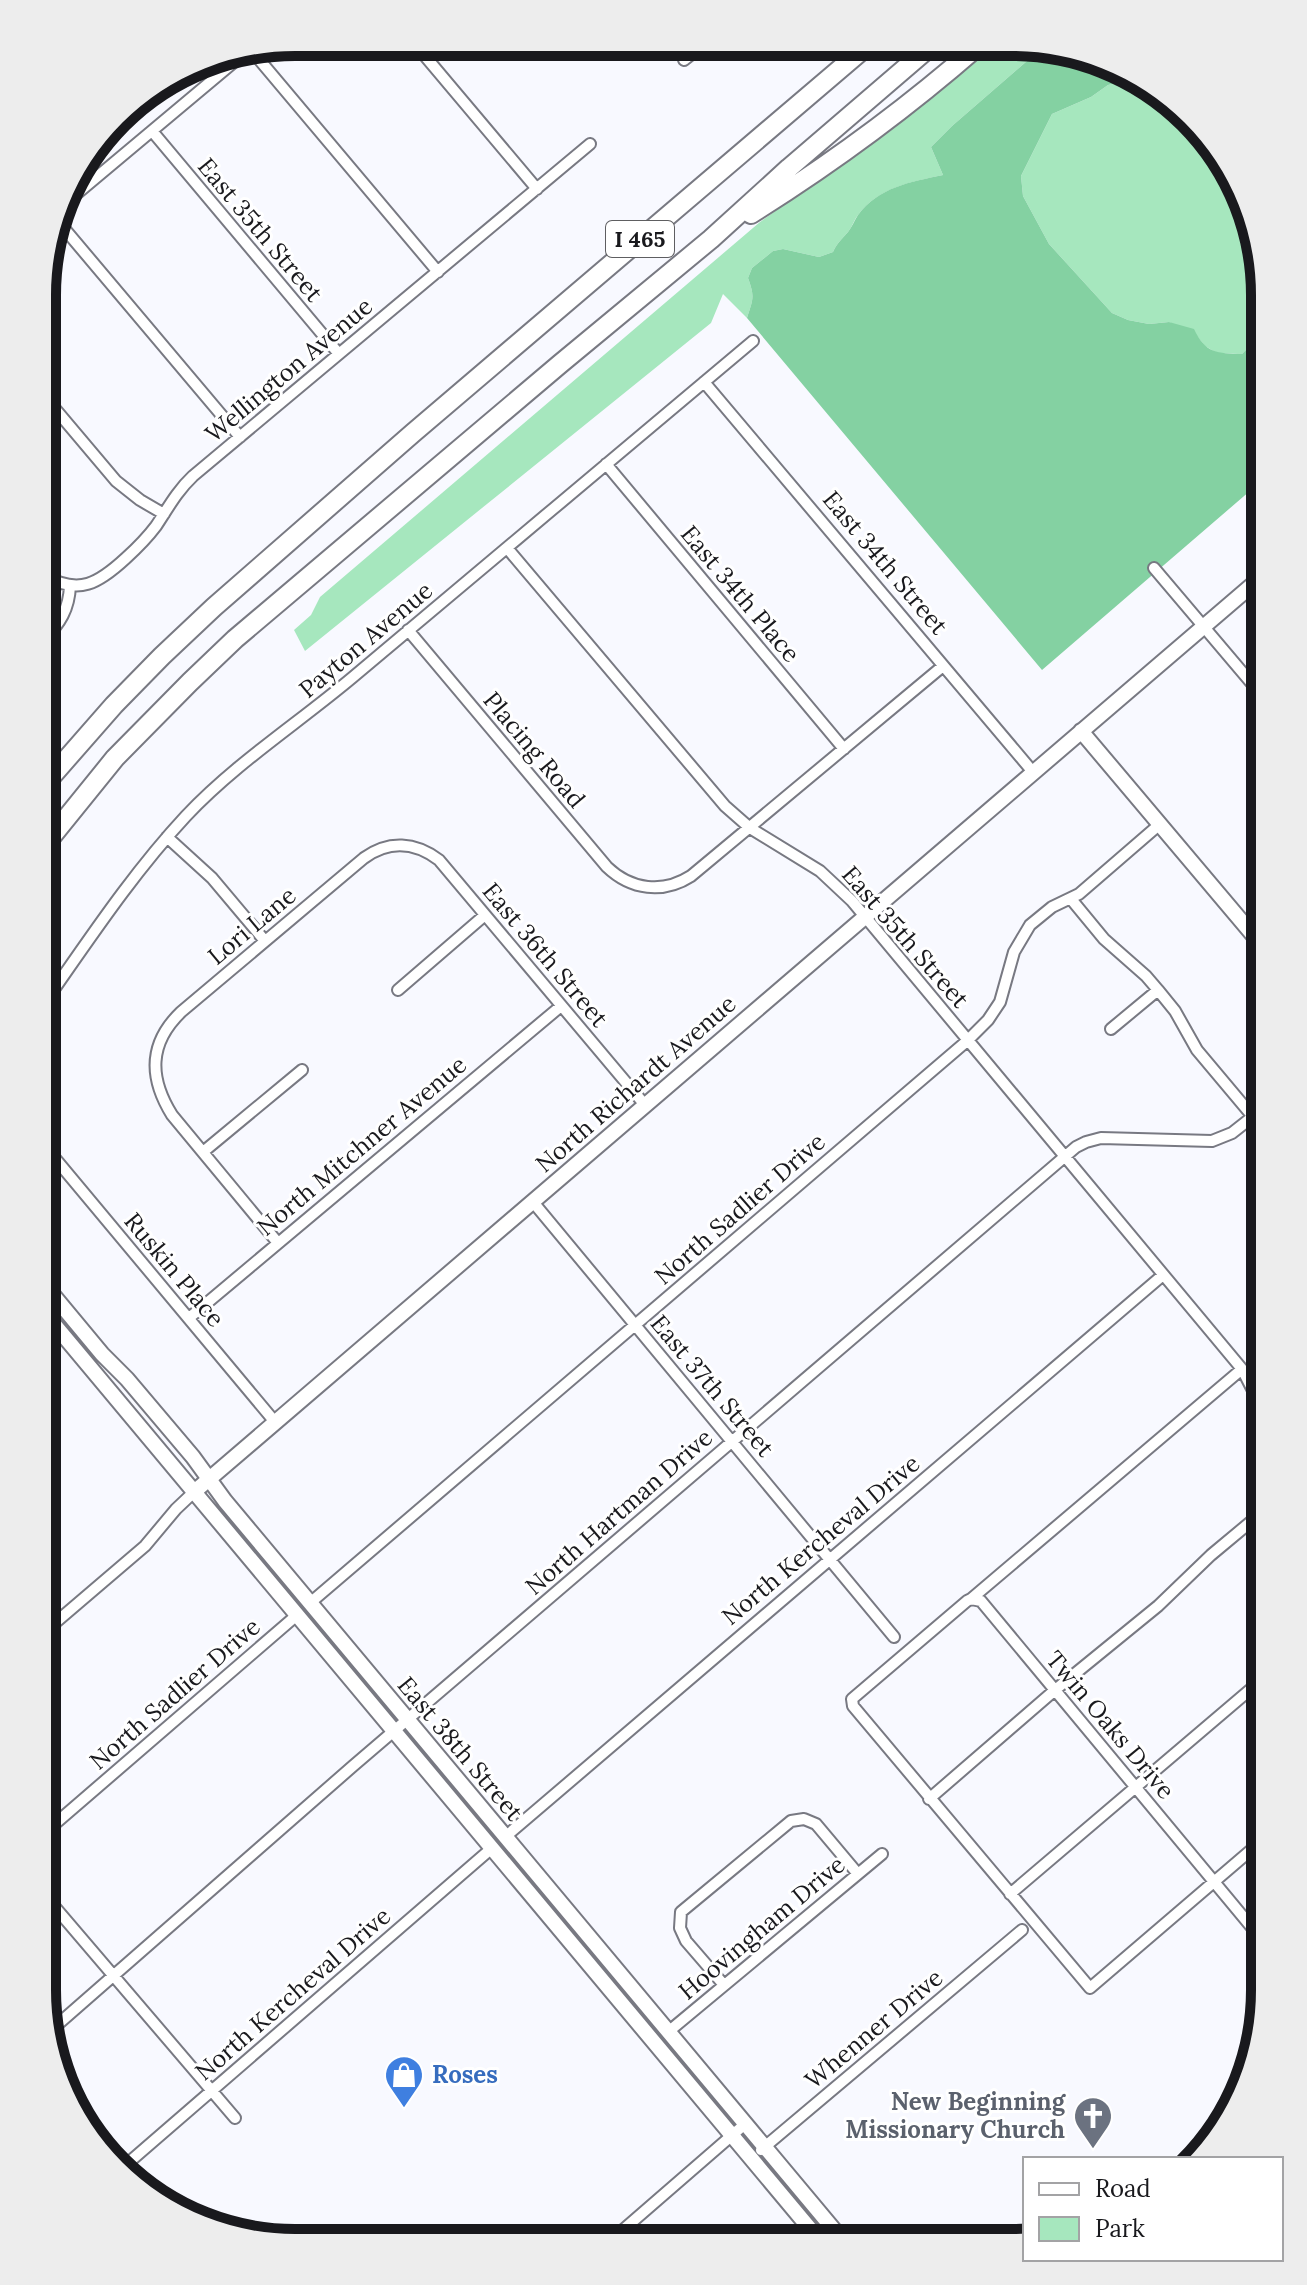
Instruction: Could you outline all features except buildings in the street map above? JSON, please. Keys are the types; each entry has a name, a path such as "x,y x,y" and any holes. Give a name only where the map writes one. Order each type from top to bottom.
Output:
{"highway":[{"name":"I 465","path":"56,771 114,705 214,607 855,56"},
{"name":"I 465","path":"56,831 115,758 235,639 711,239 919,56"},
{"path":"711,239 801,183 899,112 966,56"}],"main road":[{"name":"North Richardt Avenue","path":"194,1492 1251,586"},
{"path":"1081,731 1251,932"},
{"name":"East 38th Street","path":"56,1298 833,2229"},
{"name":"East 38th Street","path":"56,1327 810,2229"}],"street":[{"path":"425,56 537,189"},
{"path":"684,60 689,56"},
{"path":"256,59 438,272"},
{"path":"80,191 233,64"},
{"name":"East 35th Street","path":"152,131 339,354"},
{"name":"Wellington Avenue","path":"70,586 89,584 106,576 140,545 187,482 590,144"},
{"path":"65,230 240,437"},
{"name":"Payton Avenue","path":"56,986 100,923 167,837 233,771 313,710 753,341"},
{"name":"East 34th Street","path":"704,382 1033,772"},
{"path":"56,410 116,481 164,514"},
{"name":"East 34th Place","path":"606,464 844,749"},
{"name":"East 35th Street","path":"507,548 712,793 750,828 820,871 852,901 1242,1369 1250,1385"},
{"path":"1154,568 1251,682"},
{"path":"56,580 70,586 63,615 56,624"},
{"name":"Placing Road","path":"408,630 607,867 620,878 637,886 662,888 684,881 750,828"},
{"path":"750,828 943,666"},
{"name":"North Sadlier Drive","path":"310,1603 967,1041 988,1020 1000,1002 1014,952 1028,928 1044,912 1079,894 1160,824"},
{"path":"167,837 212,878 265,941"},
{"name":"Lori Lane","path":"203,1152 172,1115 157,1084 156,1067 162,1038 174,1019 367,855 385,847 403,845"},
{"name":"East 36th Street","path":"403,845 424,850 439,860 645,1105"},
{"path":"1071,899 1104,939 1158,990 1175,1011 1197,1050 1251,1114"},
{"path":"398,990 485,915"},
{"path":"1111,1029 1158,990"},
{"name":"North Mitchner Avenue","path":"189,1318 561,1006"},
{"path":"278,1243 203,1152 302,1070"},
{"name":"North Hartman Drive","path":"59,2024 394,1731 1083,1143 1101,1138 1219,1139 1251,1119"},
{"name":"Ruskin Place","path":"56,1159 275,1422"},
{"name":"East 37th Street","path":"533,1202 829,1560"},
{"name":"North Kercheval Drive","path":"505,1837 1163,1275"},
{"path":"1242,1369 852,1699 853,1706 929,1799 1090,1988 1250,1851"},
{"name":"North Richardt Avenue","path":"56,1622 145,1546 194,1492"},
{"path":"929,1799 1158,1606 1250,1522"},
{"path":"829,1560 894,1637"},
{"name":"Twin Oaks Drive","path":"971,1599 981,1601 1250,1925"},
{"name":"North Sadlier Drive","path":"56,1823 297,1615"},
{"path":"1010,1894 1250,1690"},
{"path":"724,1985 686,1941 680,1928 681,1912 791,1821 804,1819 816,1824 858,1874"},
{"name":"North Kercheval Drive","path":"129,2162 492,1848"},
{"name":"Hoovingham Drive","path":"668,2032 882,1854"},
{"path":"56,1908 235,2118"},
{"name":"Whenner Drive","path":"751,2159 1022,1930"},
{"path":"624,2229 745,2124"}],"green space":[{"path":"978,56 1034,57 931,147 943,175 896,187 876,198 858,215 833,252 819,257 783,249 773,251 752,268 748,278 752,298 747,318 723,294 711,323 305,651 294,630 311,615 320,597 760,222 900,122"},
{"path":"1034,57 1059,61 1120,82 1108,85 1091,97 1052,114 1021,176 1023,196 1049,244 1112,313 1128,320 1149,324 1169,322 1194,329 1208,348 1226,353 1242,354 1251,345 1251,490 1042,670 747,318 752,298 748,278 752,268 773,251 783,249 819,257 833,252 858,215 876,198 896,187 943,175 931,147"},
{"path":"1120,82 1170,115 1211,162 1226,189 1246,248 1250,279 1251,345 1242,354 1217,353 1205,346 1197,336 1169,322 1149,324 1112,313 1049,244 1023,196 1021,176 1052,114 1091,97 1108,85"}],"place":[{"name":"Roses","path":"404,2109"},
{"name":"New Beginning Missionary Church","path":"1093,2150"}]}
